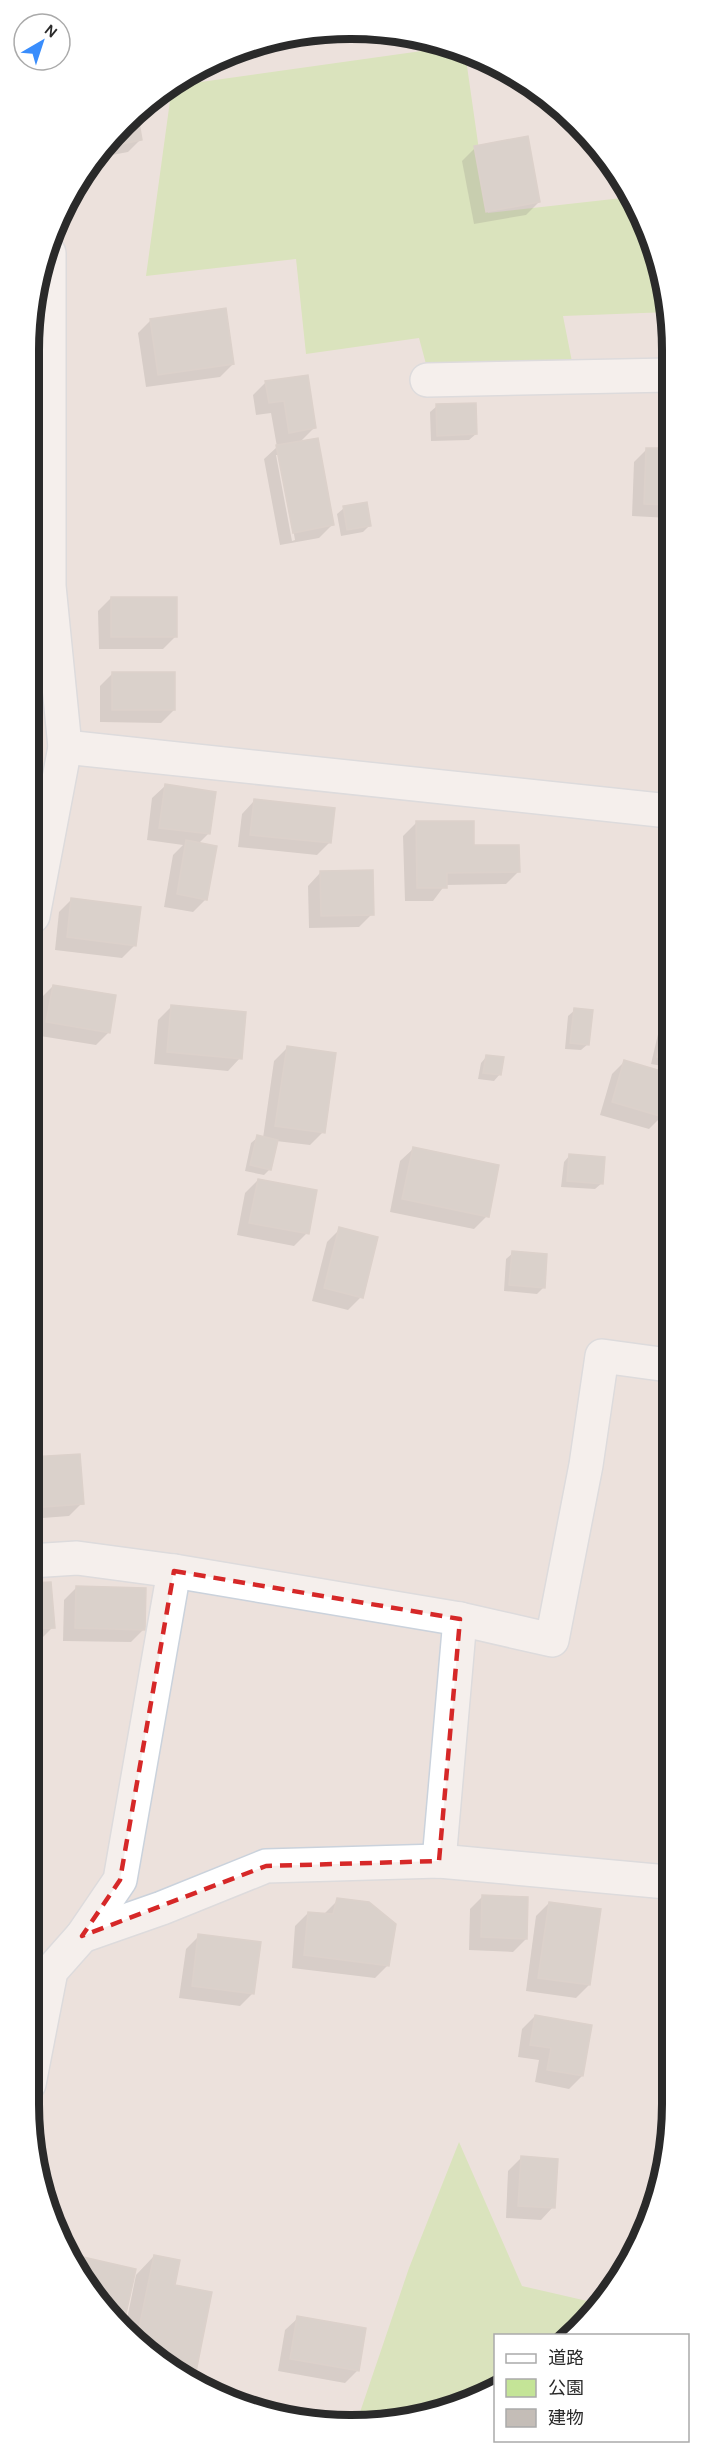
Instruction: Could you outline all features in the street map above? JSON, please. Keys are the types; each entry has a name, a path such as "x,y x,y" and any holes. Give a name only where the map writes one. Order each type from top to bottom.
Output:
{"street":[{"path":"39,883 64,747 49,586 49,274"},
{"path":"427,380 662,375"},
{"path":"64,747 662,810"},
{"path":"39,1560 77,1558 174,1571 460,1619 552,1640 586,1464 602,1356 662,1364"},
{"path":"39,2030 51,1971 82,1936 120,1880 174,1571"},
{"path":"439,1861 460,1619"},
{"path":"82,1936 162,1908 266,1866 439,1861 662,1882"}],"highlighted area":[{"path":"174,1571 460,1619 439,1861 266,1866 82,1936 120,1880"}],"green space":[{"path":"430,50 466,62 488,213 622,198 645,250 656,290 659,312 563,316 574,372 430,379 419,338 306,354 296,259 146,276 171,96 191,83"},
{"path":"459,2142 522,2286 591,2302 560,2334 494,2334 494,2380 488,2383 451,2398 411,2409 359,2415 409,2268"}],"building":[{"path":"139,122 142,140 116,145"},
{"path":"528,136 540,202 486,212 474,146"},
{"path":"226,308 234,364 158,375 150,319"},
{"path":"308,375 316,428 289,433 284,401 269,403 265,381"},
{"path":"476,403 477,434 437,436 436,404"},
{"path":"318,438 334,525 293,533 276,445"},
{"path":"646,448 662,448 662,505 644,504"},
{"path":"367,502 371,526 347,530 343,506"},
{"path":"111,597 177,597 177,637 111,637"},
{"path":"112,672 175,672 175,710 112,710"},
{"path":"165,784 216,792 210,834 159,828"},
{"path":"254,799 335,808 331,843 250,835"},
{"path":"416,821 474,821 474,845 519,845 520,872 447,873 447,888 417,888"},
{"path":"186,840 217,846 207,900 177,894"},
{"path":"373,870 374,915 321,916 320,871"},
{"path":"71,898 141,907 136,946 67,937"},
{"path":"53,985 116,995 110,1033 46,1022"},
{"path":"171,1005 246,1012 242,1059 167,1052"},
{"path":"574,1008 593,1010 589,1045 570,1043"},
{"path":"662,1035 662,1058 657,1057"},
{"path":"287,1046 336,1053 325,1133 275,1126"},
{"path":"486,1055 504,1057 501,1075 483,1073"},
{"path":"624,1060 662,1071 662,1117 612,1102"},
{"path":"257,1135 278,1140 271,1170 250,1165"},
{"path":"413,1147 499,1165 489,1217 402,1199"},
{"path":"569,1154 605,1157 603,1184 567,1181"},
{"path":"258,1179 317,1190 309,1234 249,1223"},
{"path":"339,1227 378,1237 363,1298 324,1288"},
{"path":"512,1251 547,1254 545,1288 509,1285"},
{"path":"80,1454 84,1504 39,1507 39,1457"},
{"path":"51,1582 55,1628 39,1629 39,1583"},
{"path":"76,1586 146,1588 145,1630 75,1628"},
{"path":"482,1895 528,1897 527,1939 481,1937"},
{"path":"337,1898 369,1902 396,1924 389,1966 304,1955 308,1912 333,1914"},
{"path":"549,1902 601,1909 590,1985 538,1978"},
{"path":"198,1934 261,1942 254,1994 192,1986"},
{"path":"535,2015 592,2025 583,2076 547,2070 551,2048 530,2045"},
{"path":"521,2156 558,2159 555,2208 518,2206"},
{"path":"154,2255 180,2260 175,2285 212,2292 196,2373 177,2363 138,2332"},
{"path":"79,2256 136,2269 125,2319 91,2277"},
{"path":"297,2316 366,2328 359,2371 290,2359"}]}
